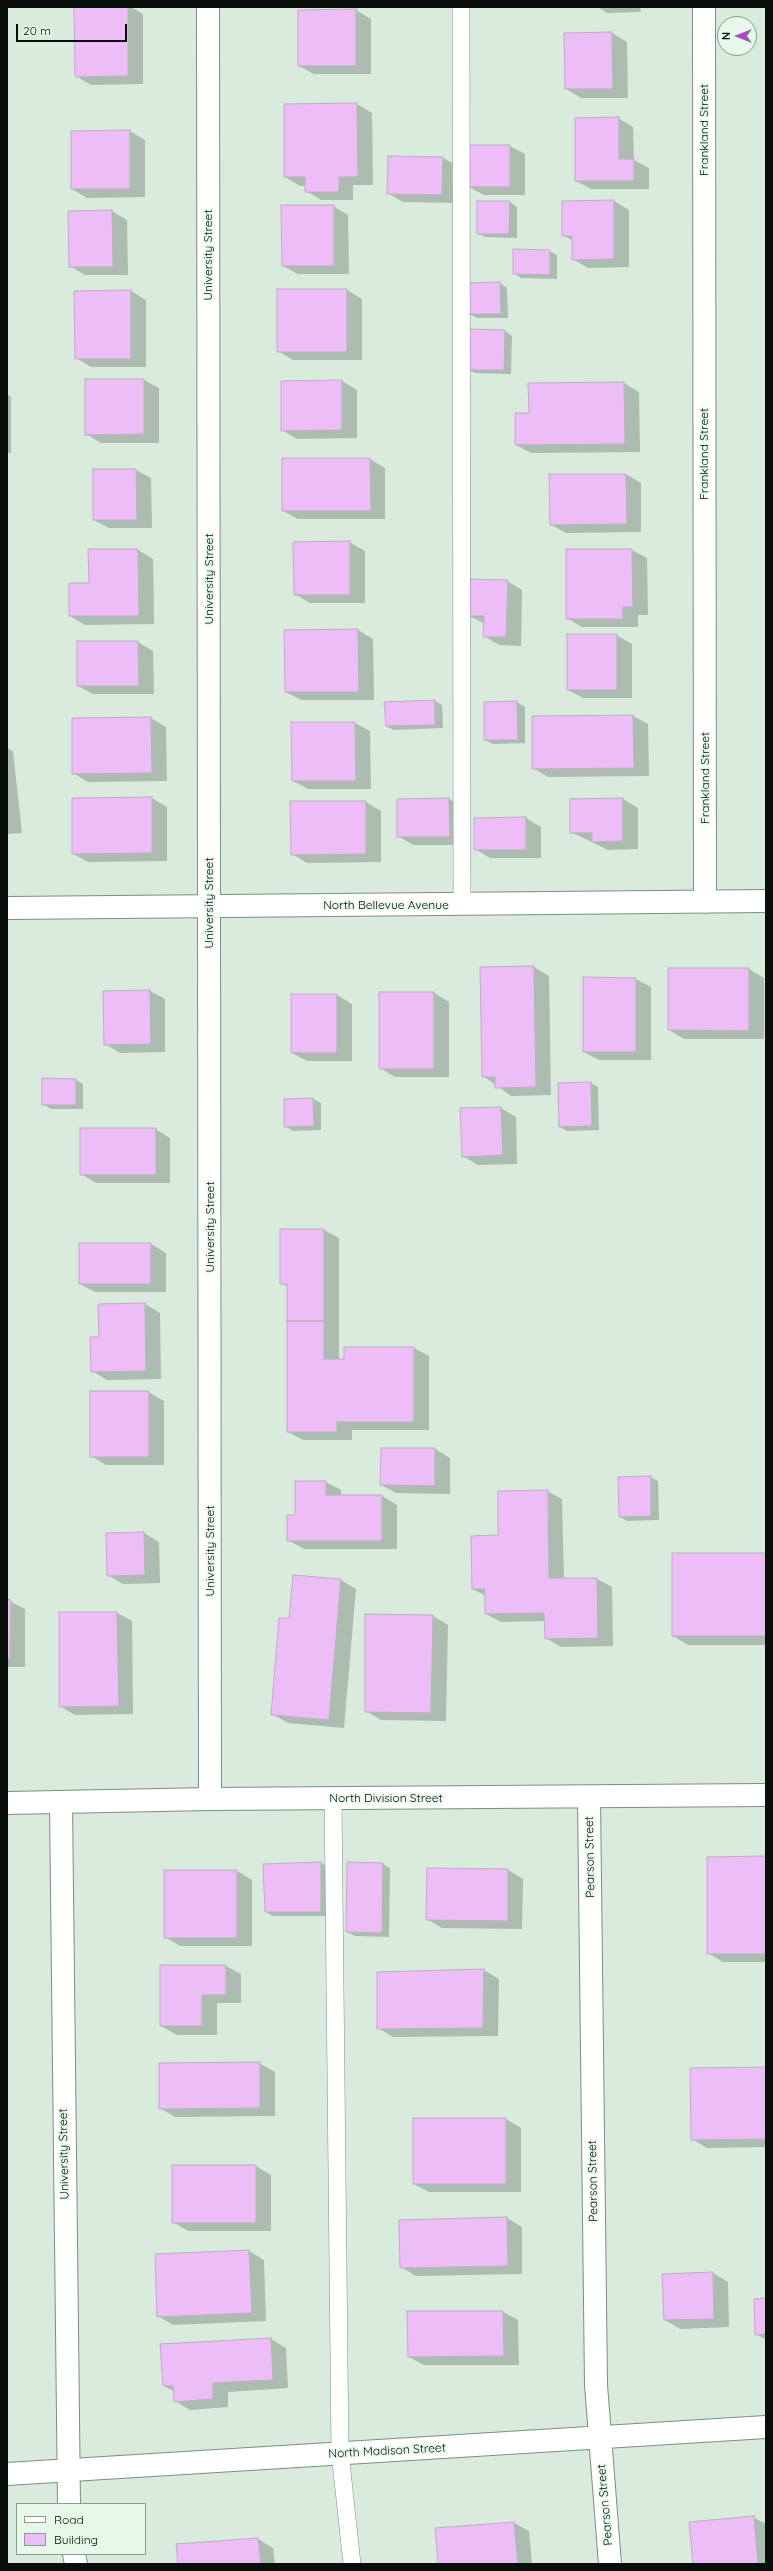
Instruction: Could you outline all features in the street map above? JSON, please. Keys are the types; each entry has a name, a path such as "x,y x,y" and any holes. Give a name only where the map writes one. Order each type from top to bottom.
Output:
{"street":[{"name":"University Street","path":"208,7 210,1799"},
{"name":"Frankland Street","path":"704,7 705,902"},
{"name":"North Bellevue Avenue","path":"7,908 766,901"},
{"name":"North Division Street","path":"7,1803 210,1799 589,1798 766,1794"},
{"name":"Pearson Street","path":"589,1798 596,2385 610,2564"},
{"name":"University Street","path":"61,1803 67,2470 69,2503"},
{"name":"North Madison Street","path":"7,2474 766,2427"}],"lane":[{"path":"461,7 462,904"},
{"path":"333,1798 340,2453 352,2564"}],"building":[{"path":"74,7 128,7 128,76 75,77"},
{"path":"356,9 356,66 298,66 298,10"},
{"path":"612,32 613,89 565,89 564,33"},
{"path":"357,103 358,177 339,177 339,192 305,192 305,177 284,177 284,104"},
{"path":"619,117 619,159 634,159 634,181 575,181 575,118"},
{"path":"130,130 130,189 71,189 71,131"},
{"path":"468,145 510,145 510,187 468,187"},
{"path":"388,156 443,157 442,195 387,194"},
{"path":"614,200 614,259 572,260 572,236 562,236 562,201"},
{"path":"477,201 510,201 509,234 477,234"},
{"path":"281,205 334,205 334,266 282,266"},
{"path":"112,210 113,267 69,267 68,211"},
{"path":"513,249 550,250 550,275 513,274"},
{"path":"500,282 501,314 469,314 468,283"},
{"path":"277,289 347,289 347,352 277,352"},
{"path":"131,290 131,359 75,359 74,291"},
{"path":"467,329 505,330 504,370 466,370"},
{"path":"85,379 144,379 144,434 85,435"},
{"path":"342,380 342,430 281,431 281,381"},
{"path":"624,382 625,444 515,445 515,413 529,413 528,383"},
{"path":"282,458 370,458 371,511 282,511"},
{"path":"93,469 136,469 137,520 93,520"},
{"path":"549,474 626,474 627,524 550,525"},
{"path":"350,541 350,595 294,595 293,542"},
{"path":"88,549 138,549 139,616 69,616 69,583 89,583"},
{"path":"566,549 632,549 633,607 623,607 623,619 566,619"},
{"path":"470,579 508,580 506,637 483,637 484,616 469,616"},
{"path":"358,629 359,692 285,692 284,630"},
{"path":"567,634 617,634 617,690 567,690"},
{"path":"77,641 138,641 139,686 77,686"},
{"path":"435,700 435,725 386,726 384,702"},
{"path":"517,701 518,740 484,740 484,702"},
{"path":"633,715 634,768 532,769 532,716"},
{"path":"151,717 152,773 72,774 72,718"},
{"path":"291,722 355,722 356,781 292,781"},
{"path":"152,797 152,853 72,854 72,798"},
{"path":"449,798 450,837 397,837 397,799"},
{"path":"623,798 623,841 592,842 592,833 570,833 570,799"},
{"path":"290,801 366,801 366,854 291,855"},
{"path":"526,817 526,850 474,850 474,818"},
{"path":"534,966 536,1087 495,1088 495,1077 482,1077 480,967"},
{"path":"668,968 749,968 749,1031 668,1030"},
{"path":"583,977 636,978 636,1052 583,1052"},
{"path":"150,990 151,1044 104,1045 103,991"},
{"path":"379,992 434,992 434,1069 379,1069"},
{"path":"291,994 337,994 337,1053 291,1053"},
{"path":"42,1078 76,1079 76,1105 42,1105"},
{"path":"591,1082 592,1126 559,1127 558,1083"},
{"path":"313,1098 314,1126 284,1127 284,1099"},
{"path":"501,1107 503,1155 462,1157 460,1108"},
{"path":"80,1128 156,1128 156,1175 80,1175"},
{"path":"280,1229 324,1229 324,1321 287,1321 287,1284 280,1284"},
{"path":"79,1243 151,1243 151,1284 79,1284"},
{"path":"145,1303 146,1371 91,1372 90,1337 99,1337 98,1304"},
{"path":"287,1321 324,1321 324,1359 344,1359 344,1347 414,1347 414,1422 337,1422 337,1432 287,1432"},
{"path":"90,1391 149,1391 149,1457 90,1457"},
{"path":"381,1448 435,1448 435,1486 380,1485"},
{"path":"651,1476 651,1516 619,1517 618,1477"},
{"path":"295,1481 326,1481 326,1495 382,1495 382,1541 287,1541 287,1515 295,1515"},
{"path":"548,1490 549,1578 597,1578 598,1638 545,1639 544,1613 485,1614 485,1589 472,1589 471,1536 498,1535 498,1491"},
{"path":"144,1532 145,1575 107,1576 106,1533"},
{"path":"672,1553 766,1553 766,1636 672,1636"},
{"path":"293,1575 341,1579 329,1720 271,1715 279,1618 289,1618"},
{"path":"7,1599 11,1600 10,1659 7,1659"},
{"path":"59,1612 117,1612 119,1706 59,1707"},
{"path":"365,1614 433,1615 431,1713 365,1712"},
{"path":"766,1856 766,1954 707,1954 707,1857"},
{"path":"321,1862 321,1912 265,1912 263,1864"},
{"path":"347,1862 383,1863 382,1933 346,1932"},
{"path":"427,1868 508,1869 508,1921 426,1920"},
{"path":"164,1870 237,1870 237,1938 164,1938"},
{"path":"160,1965 226,1965 226,1995 202,1995 202,2026 160,2026"},
{"path":"484,1969 483,2028 377,2029 377,1972"},
{"path":"260,2062 260,2108 159,2109 159,2063"},
{"path":"766,2067 766,2139 691,2140 690,2068"},
{"path":"413,2118 506,2118 506,2184 413,2184"},
{"path":"172,2165 256,2165 256,2223 172,2223"},
{"path":"507,2217 508,2266 400,2268 399,2220"},
{"path":"249,2250 252,2313 157,2317 155,2254"},
{"path":"713,2272 714,2319 664,2320 662,2274"},
{"path":"766,2298 766,2334 755,2335 754,2299"},
{"path":"407,2311 503,2311 504,2356 408,2357"},
{"path":"271,2338 273,2380 213,2383 213,2399 174,2402 173,2386 163,2386 160,2344"},
{"path":"754,2516 758,2564 693,2564 689,2522"},
{"path":"514,2522 518,2564 438,2564 435,2528"},
{"path":"258,2538 261,2564 178,2564 176,2544"}]}
